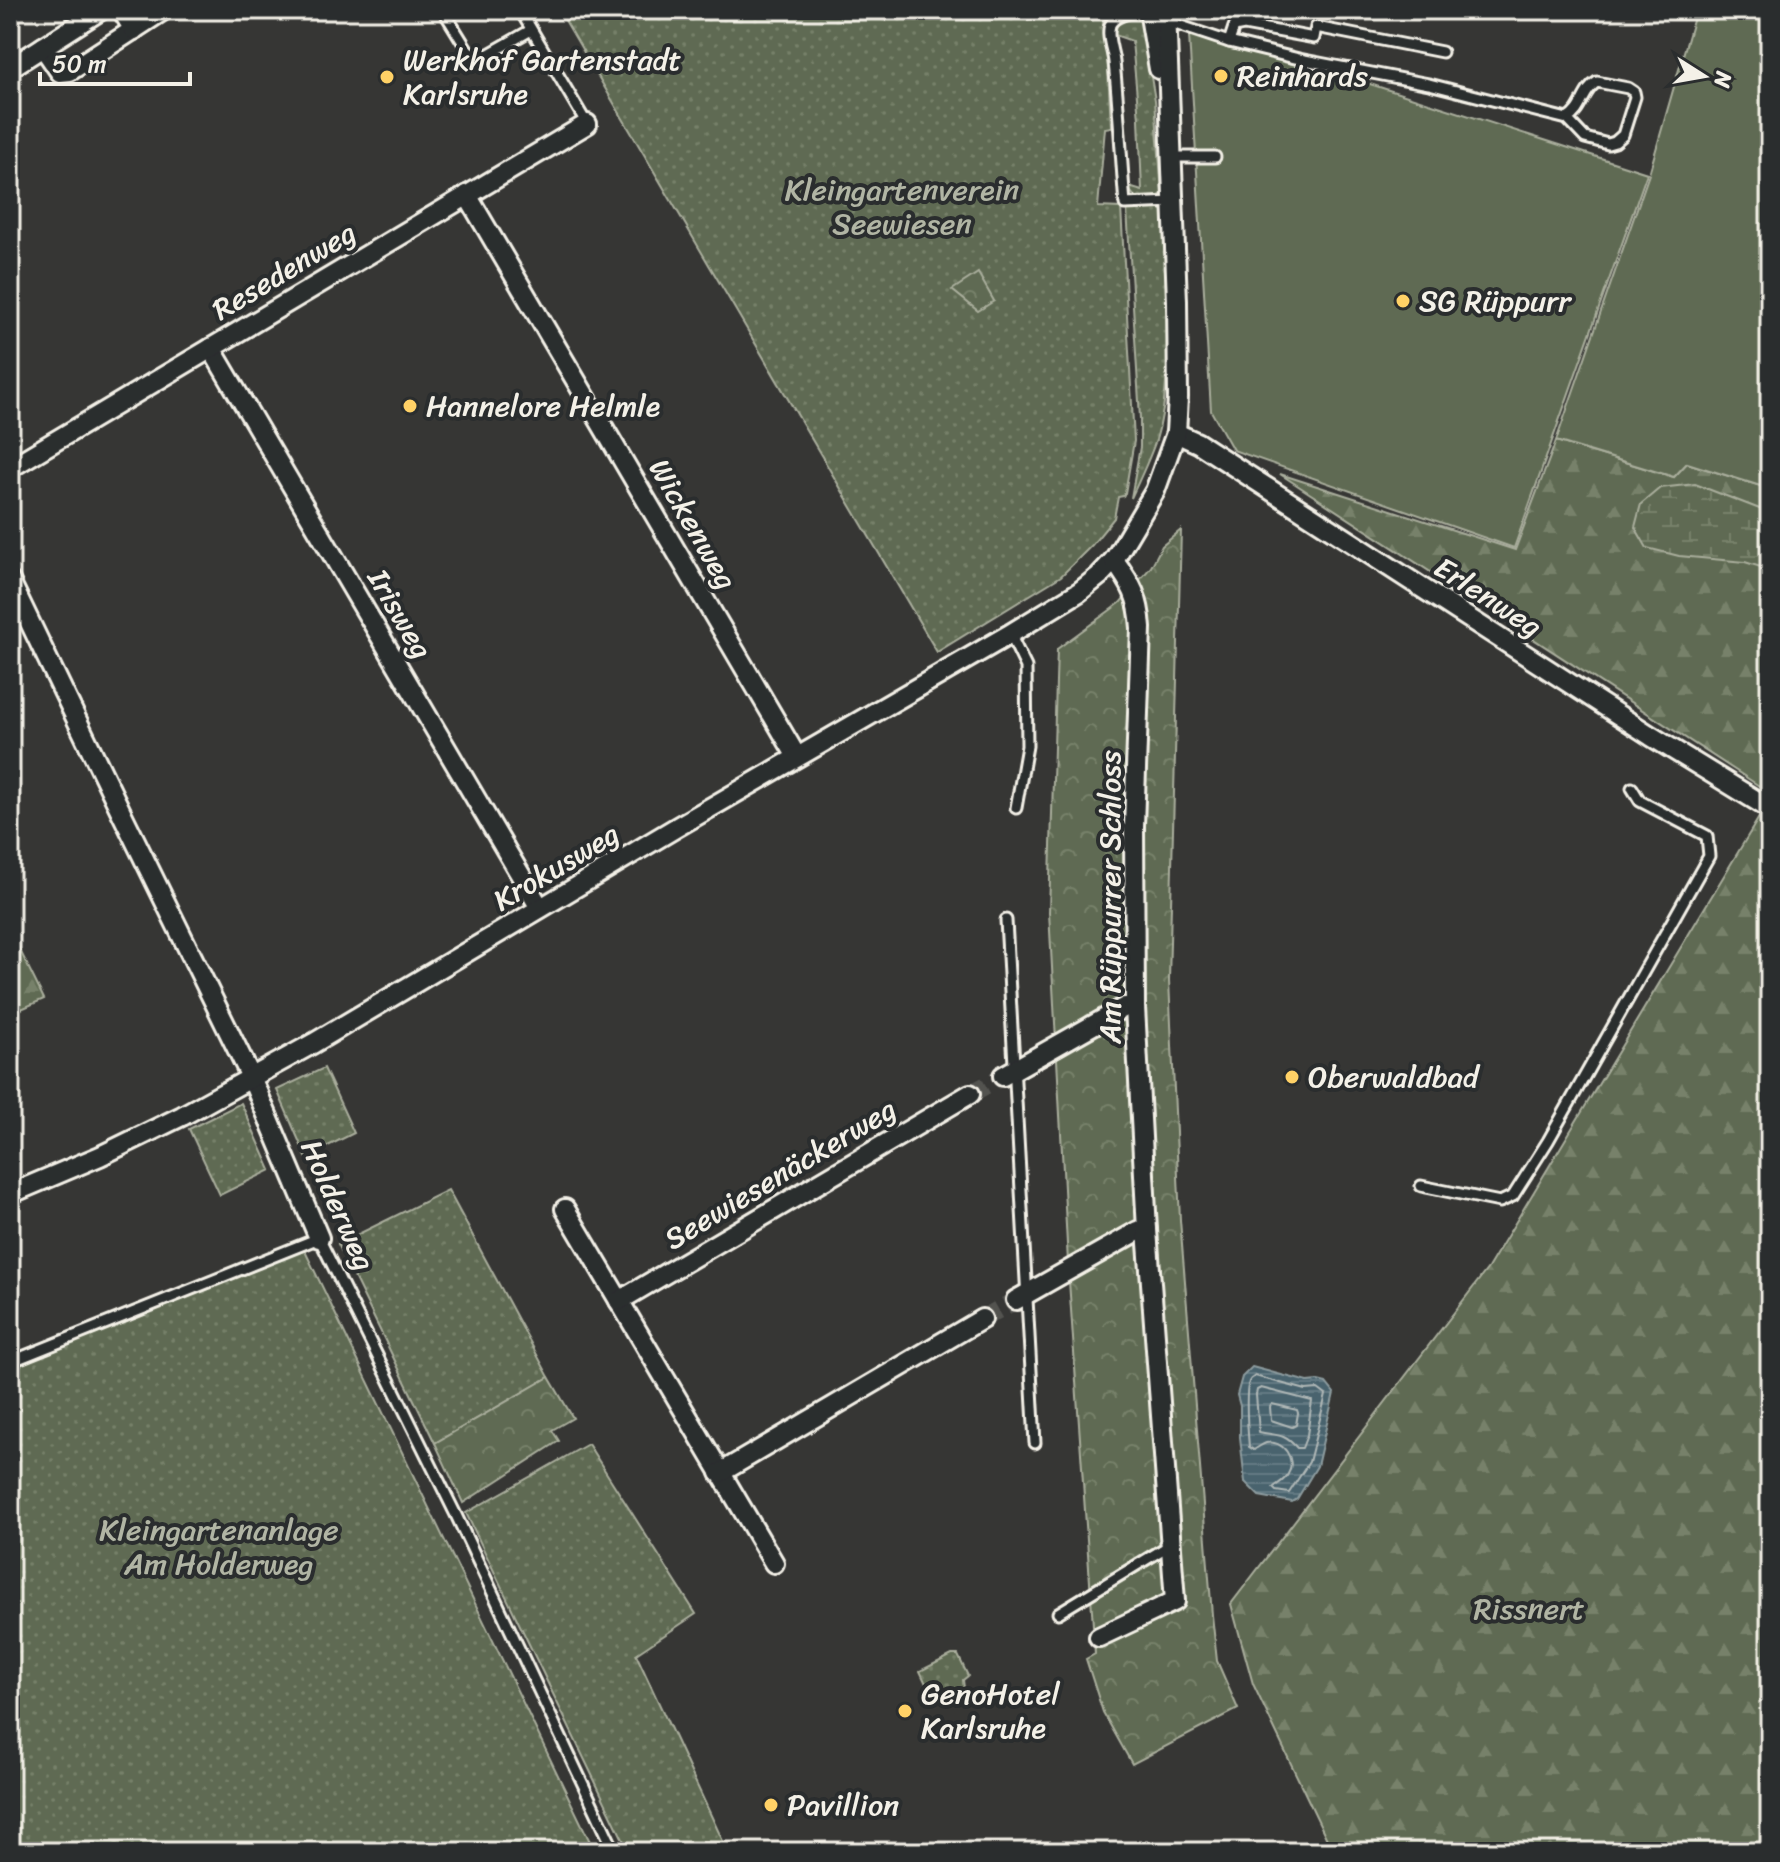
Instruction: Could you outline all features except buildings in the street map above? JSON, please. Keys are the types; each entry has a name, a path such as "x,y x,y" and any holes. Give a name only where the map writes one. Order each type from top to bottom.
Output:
{"street":[{"path":"10,68 101,10"},
{"path":"122,10 134,30"},
{"path":"43,47 56,69 65,73 164,10"},
{"path":"1114,560 1155,491 1176,433 1178,370 1174,202 1158,12"},
{"name":"Resedenweg","path":"10,468 587,124"},
{"name":"Wickenweg","path":"467,195 797,757"},
{"name":"Irisweg","path":"211,348 540,908"},
{"name":"Erlenweg","path":"1176,433 1198,443 1638,728 1770,809"},
{"name":"Krokusweg","path":"10,1194 182,1116 314,1043 1010,634 1079,592 1114,560"},
{"name":"Am Rüppurrer Schloss","path":"1099,1637 1175,1601 1147,1230 1135,1007 1134,826 1140,618 1135,591 1114,560"},
{"name":"Holderweg","path":"10,581 251,1077 319,1238"},
{"path":"1009,1072 1125,1007 1135,1007"},
{"name":"Seewiesenäckerweg","path":"619,1301 970,1094"},
{"path":"565,1209 774,1563"},
{"path":"1022,1297 1138,1231 1147,1230"},
{"path":"720,1473 982,1319"}],"lane":[{"path":"443,10 475,62 531,30"},
{"path":"520,10 587,124"},
{"path":"1142,10 1115,19 1109,32 1125,204 1174,202"},
{"path":"1158,12 1181,26 1229,42 1429,84 1567,119 1585,138 1608,144 1623,135 1634,92 1597,82 1590,87 1575,115 1567,119"},
{"path":"1229,42 1234,27 1244,25 1314,38 1316,27 1442,52"},
{"path":"1172,157 1215,157"},
{"path":"1010,634 1026,667 1027,746 1016,808"},
{"path":"1421,1186 1500,1202 1513,1196 1548,1141 1709,856 1707,836 1640,801 1632,788"},
{"path":"1006,920 1009,1072 1022,1297 1035,1443"},
{"path":"10,1362 319,1238"},
{"name":"Holderweg","path":"319,1238 456,1515 615,1852"},
{"path":"1058,1613 1170,1545"}],"green space":[{"name":"Kleingartenverein Seewiesen","path":"559,10 1114,10 1105,17 1103,24 1111,127 1105,128 1098,207 1121,208 1134,441 1125,493 1118,497 1114,518 1061,576 937,652"},
{"path":"1696,10 1770,10 1770,489 1687,463 1674,477 1556,441 1649,174"},
{"path":"1136,16 1141,19 1155,100 1162,194 1148,199 1134,196 1129,187 1142,191 1132,41 1115,35 1117,23"},
{"name":"SG Rüppurr","path":"1189,35 1342,75 1647,173 1514,548 1233,450 1211,411"},
{"path":"1129,207 1164,211 1167,344 1161,421 1131,498 1140,447 1140,418"},
{"path":"978,273 994,301 978,311 952,290"},
{"path":"1556,441 1674,477 1687,463 1770,489 1770,793 1280,474 1515,550"},
{"path":"1695,484 1770,513 1770,570 1745,562 1679,556 1647,548 1635,527 1641,504 1660,488"},
{"path":"1181,530 1169,980 1180,1220 1217,1661 1238,1709 1132,1764 1103,1712 1086,1659 1095,1654 1069,1281 1049,912 1057,649 1120,603 1151,567 1162,546"},
{"name":"Rissnert","path":"1770,799 1770,1852 1333,1852 1253,1684 1231,1604 1488,1268"},
{"path":"10,930 44,999 10,1014"},
{"path":"324,1068 354,1133 306,1157 277,1090"},
{"path":"241,1103 271,1170 220,1195 189,1129"},
{"path":"448,1190 549,1377 435,1443 338,1244"},
{"name":"Kleingartenanlage Am Holderweg","path":"304,1249 595,1852 10,1852 10,1368"},
{"path":"549,1377 573,1418 552,1430 559,1441 463,1503 435,1443"},
{"path":"588,1444 696,1614 636,1654 728,1852 629,1852 466,1513"},
{"path":"958,1655 968,1676 963,1680 965,1697 934,1701 920,1671"}],"water":[{"path":"1252,1367 1308,1382 1326,1383 1334,1393 1317,1466 1292,1502 1259,1496 1245,1482 1237,1395 1242,1377"}],"tunnel":[{"path":"970,1094 1003,1076"},
{"path":"982,1319 1016,1300"}],"place":[{"name":"Reinhards","path":"1221,76"},
{"name":"Werkhof Gartenstadt Karlsruhe","path":"387,77"},
{"name":"SG Rüppurr","path":"1403,301"},
{"name":"Hannelore Helmle","path":"410,406"},
{"name":"Oberwaldbad","path":"1292,1077"},
{"name":"GenoHotel Karlsruhe","path":"905,1711"},
{"name":"Pavillion","path":"771,1805"}]}
